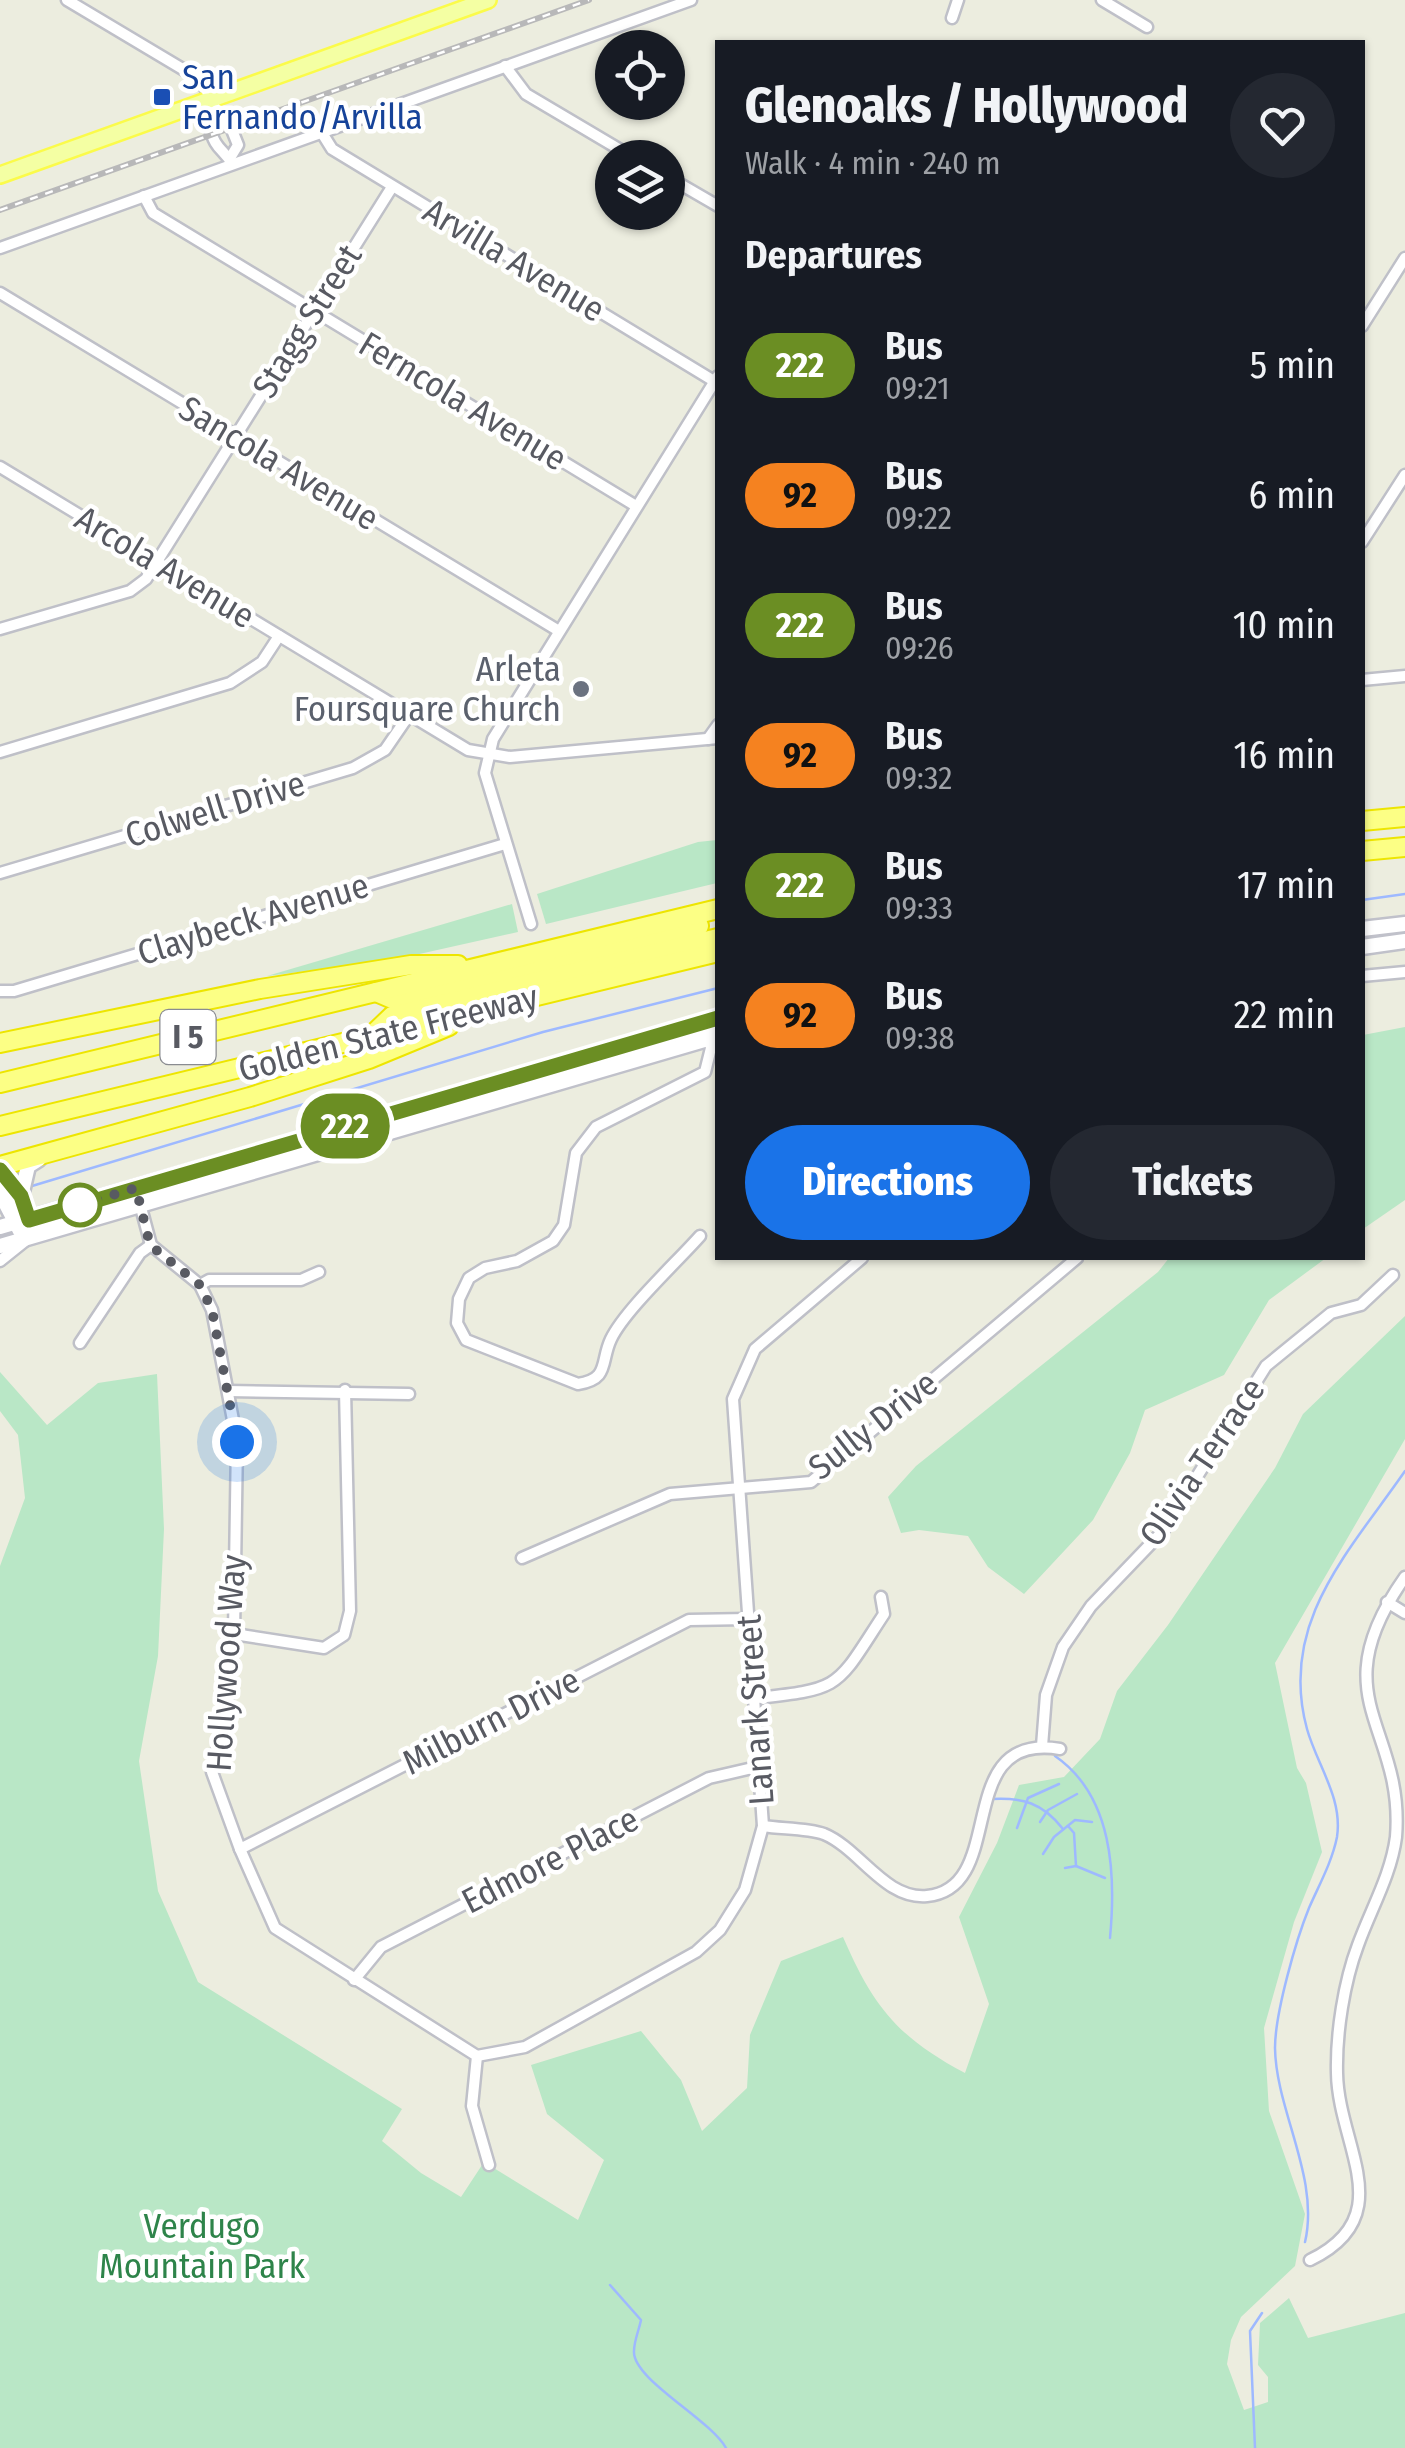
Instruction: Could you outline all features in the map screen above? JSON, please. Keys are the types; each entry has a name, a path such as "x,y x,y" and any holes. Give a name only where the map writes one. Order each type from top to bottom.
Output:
{"highway":[{"path":"1365,821 1405,817"},
{"path":"1365,835 1405,832"},
{"path":"1365,851 1405,847"},
{"name":"Golden State Freeway","path":"0,1082 715,910"},
{"path":"375,992 397,1001 715,923"},
{"path":"369,1038 392,1016 715,939"},
{"name":"Golden State Freeway","path":"0,1126 715,953"},
{"path":"0,1043 260,989 410,965 484,965"},
{"path":"0,1168 369,1059 420,1041 476,1012"}],"main road":[{"path":"0,175 216,106 488,0"},
{"path":"1365,929 1405,924"},
{"path":"1365,947 1405,941"},
{"path":"15,1223 712,1020"},
{"path":"0,1246 714,1037"},
{"path":"334,1129 338,1146"},
{"path":"15,1223 28,1166 49,1153"},
{"path":"0,1168 21,1196"},
{"path":"0,1193 26,1241"}],"street":[{"path":"68,0 202,80 228,120 238,146 231,162"},
{"path":"0,248 691,0"},
{"path":"952,18 958,0"},
{"path":"1102,0 1147,27"},
{"path":"505,66 526,94 604,140"},
{"path":"216,106 208,124 219,154 231,162"},
{"name":"Arvilla Avenue","path":"322,132 332,150 715,378"},
{"name":"Stagg Street","path":"0,629 130,591 156,562 392,187"},
{"path":"685,187 715,204"},
{"name":"Ferncola Avenue","path":"144,196 153,212 636,506"},
{"path":"1365,321 1405,258"},
{"name":"Sancola Avenue","path":"0,293 559,631"},
{"path":"531,924 486,773 492,739 715,381"},
{"name":"Arcola Avenue","path":"0,467 468,750 487,756"},
{"path":"1365,537 1405,475"},
{"path":"0,752 230,683 262,662 278,636"},
{"path":"1365,680 1405,676"},
{"name":"Colwell Drive","path":"0,873 353,768 385,750 409,714"},
{"path":"487,756 713,739"},
{"name":"Claybeck Avenue","path":"0,992 33,986 505,844"},
{"path":"1365,976 1405,972"},
{"path":"700,1236 612,1334 606,1364 600,1377 590,1382 578,1384 539,1372 466,1340 458,1323 459,1299 469,1278 485,1268 539,1252 564,1225 572,1166 585,1138 609,1118 700,1078 709,1066 714,1037 712,1020"},
{"path":"136,1188 150,1245 200,1285 209,1280 300,1280 320,1272"},
{"path":"0,1261 26,1241"},
{"path":"80,1342 140,1252 150,1245"},
{"name":"Lanark Street","path":"477,2056 525,2048 696,1952 720,1930 745,1890 763,1826 733,1400 755,1349 860,1260"},
{"name":"Sully Drive","path":"522,1558 670,1494 812,1482 1074,1260"},
{"name":"Olivia Terrace","path":"1042,1746 1046,1694 1063,1647 1090,1606 1163,1531 1266,1366 1331,1313 1361,1305 1393,1274"},
{"name":"Hollywood Way","path":"200,1285 212,1310 237,1442 234,1634 227,1706 212,1772 274,1928 477,2056"},
{"path":"228,1390 409,1394"},
{"path":"234,1634 324,1648 344,1635 350,1612 345,1390"},
{"path":"1310,2260 1335,2248 1352,2232 1357,2218 1360,2192 1337,2076 1339,2036 1356,1950 1390,1868 1397,1836 1396,1790 1367,1689 1372,1631 1405,1576"},
{"path":"756,1698 822,1691 846,1673 884,1614 881,1598"},
{"path":"1387,1602 1405,1613"},
{"name":"Milburn Drive","path":"240,1849 689,1620 748,1618"},
{"path":"763,1826 824,1834 899,1890 914,1896 936,1894 959,1881 972,1860 993,1776 1013,1758 1042,1746 1060,1749"},
{"name":"Edmore Place","path":"354,1980 381,1947 709,1778 761,1766"},
{"path":"477,2056 472,2106 489,2164"}],"green space":[{"path":"715,840 715,883 546,924 537,894 698,842"},
{"path":"512,904 518,932 388,961 267,976"},
{"path":"1405,1027 1405,1200 1365,1228 1365,1035"},
{"path":"1167,1260 1323,1260 1269,1300 1224,1375 1145,1410 1130,1453 1093,1520 1024,1594 988,1567 968,1536 919,1530 901,1533 888,1497 916,1466 1158,1272"},
{"name":"Verdugo Mountain Park","path":"1405,1316 1405,1439 1275,1663 1297,1768 1306,1783 1322,1852 1294,1922 1264,2028 1269,2111 1305,2214 1295,2266 1241,2317 1231,2340 1227,2364 1244,2410 1268,2402 1268,2377 1258,2365 1260,2323 1289,2298 1308,2338 1405,2313 1405,2448 0,2448 0,1566 25,1498 18,1435 0,1411 0,1372 47,1425 98,1383 157,1374 164,1529 158,1656 139,1761 158,1891 198,1982 402,2109 382,2141 421,2173 461,2197 484,2162 578,2220 604,2160 547,2114 531,2065 641,2031 681,2080 702,2131 747,2088 750,2035 781,1961 843,1937 865,1982 890,2017 921,2046 965,2073 989,2004 959,1917 997,1843 1019,1785 1064,1777 1100,1739 1117,1691 1168,1625 1275,1468 1303,1414"}],"waterway":[{"path":"1365,900 1405,894"},
{"path":"32,1186 543,1032 715,989"},
{"path":"1305,2242 1307,2194 1277,2072 1276,2033 1293,1957 1332,1855 1338,1823 1333,1795 1307,1729 1301,1691 1302,1655 1310,1622 1324,1591 1405,1471"},
{"path":"1055,1756 1089,1792 1099,1814 1111,1863 1110,1938"},
{"path":"1017,1828 1028,1798 1059,1784"},
{"path":"1040,1822 1048,1810 1077,1794"},
{"path":"991,1799 1031,1804 1048,1813 1063,1829"},
{"path":"1043,1854 1054,1837 1075,1820 1092,1822"},
{"path":"1068,1826 1074,1833 1076,1866"},
{"path":"1065,1868 1076,1866 1105,1878"},
{"path":"610,2285 641,2320 634,2351 645,2374 726,2448"},
{"path":"1255,2448 1250,2331 1262,2313"}],"railway":[{"path":"0,210 589,0"}],"bus line":[{"name":"222","path":"0,1170 21,1196 29,1220 715,1019"}],"place":[{"name":"San Fernando/Arvilla","path":"162,97"},
{"name":"Arleta Foursquare Church","path":"581,689"}],"route":[{"path":"80,1205 77,1206 136,1188 150,1245 188,1274 206,1294 237,1442"}]}
